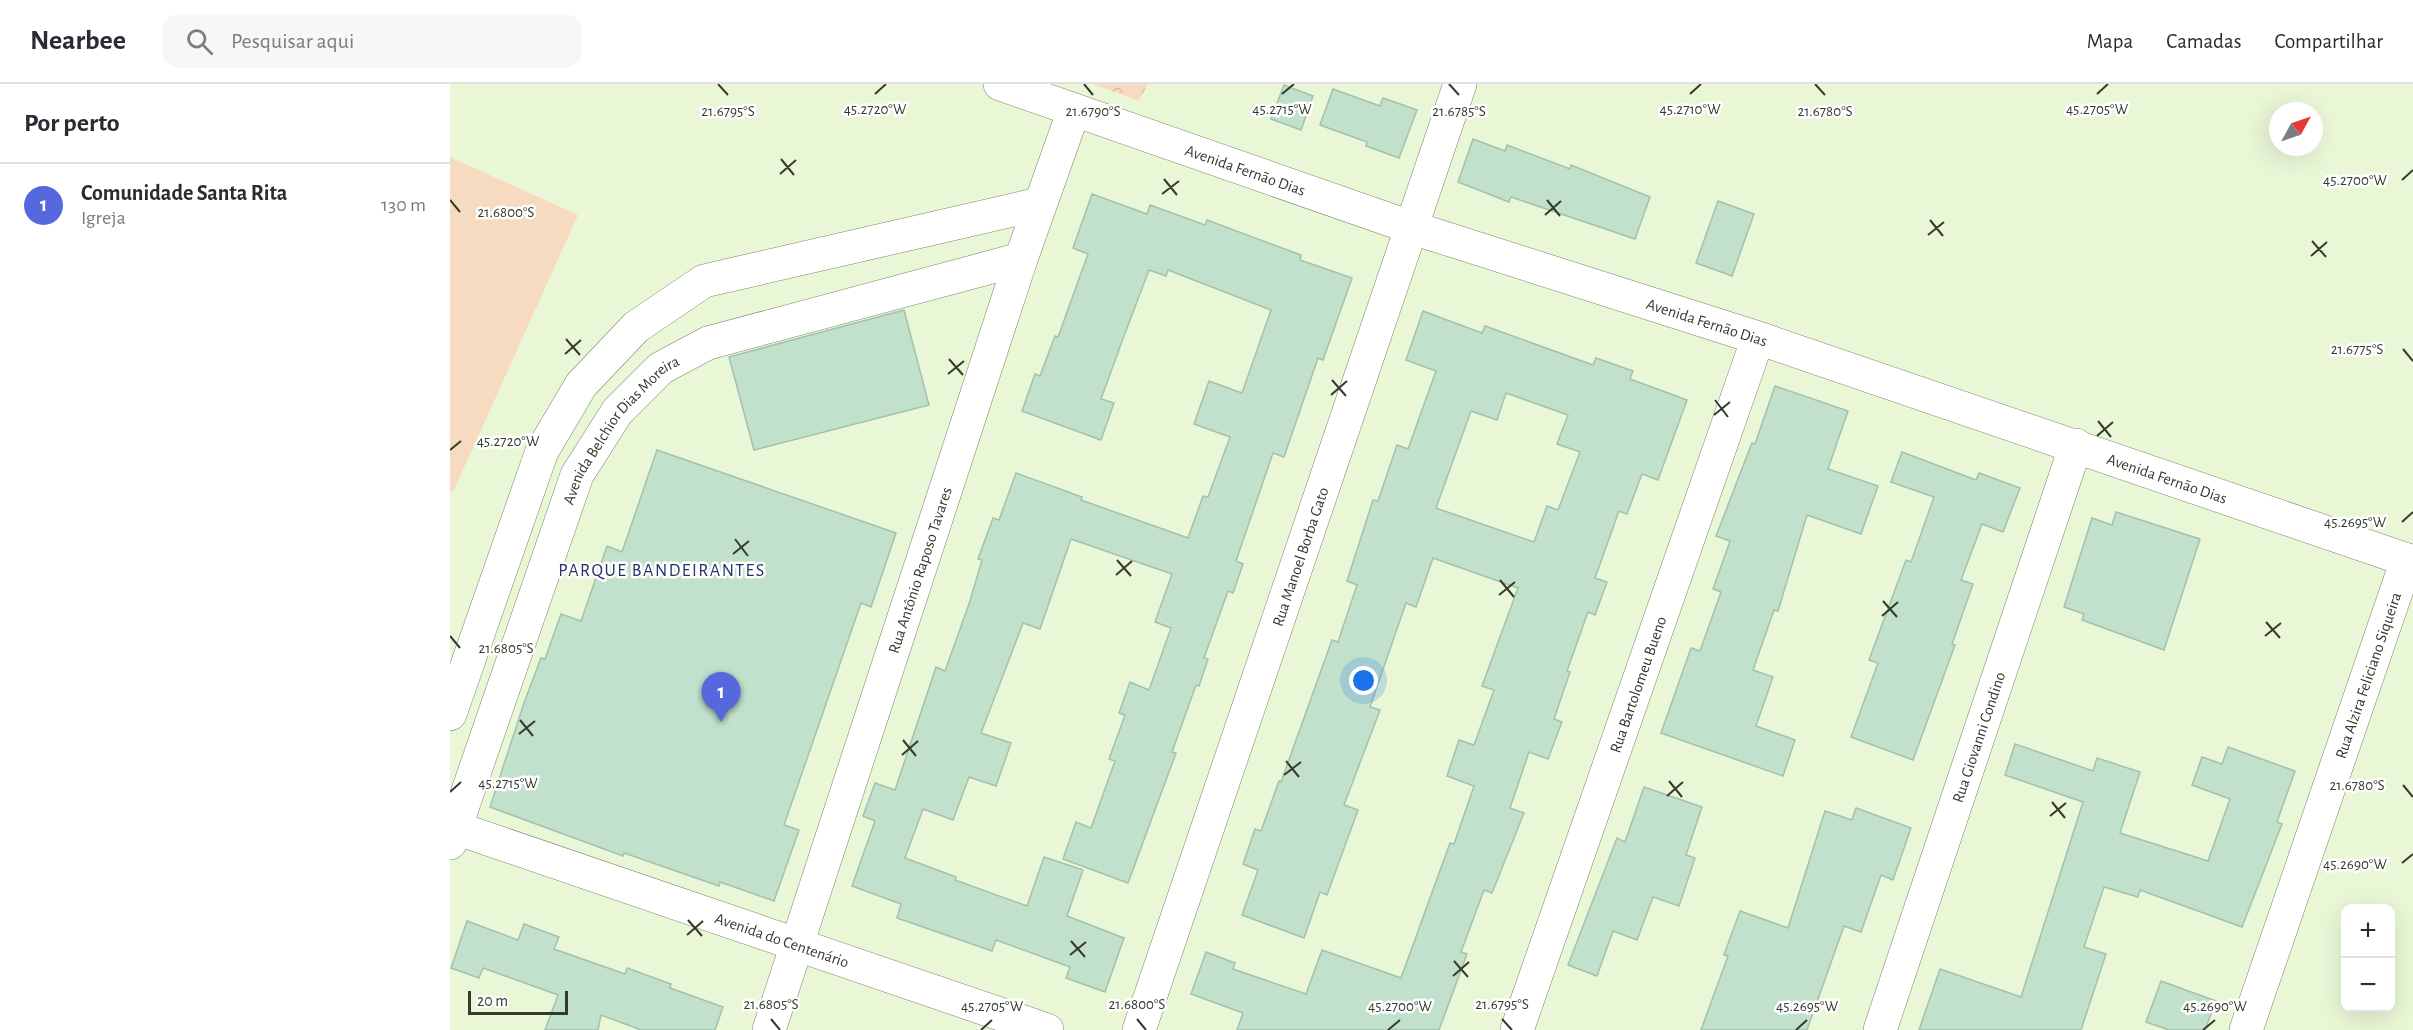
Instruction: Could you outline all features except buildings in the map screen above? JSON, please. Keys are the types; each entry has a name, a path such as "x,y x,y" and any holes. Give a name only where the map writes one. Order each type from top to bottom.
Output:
{"street":[{"name":"Avenida Fernão Dias","path":"1000,84 1413,228 1758,338 2410,561"},
{"name":"Rua Manoel Borba Gato","path":"1139,1030 1460,84"},
{"name":"Rua Antônio Raposo Tavares","path":"770,1030 1039,204 1074,110"},
{"path":"450,714 542,451 582,385 636,327 704,281 1039,204"},
{"name":"Avenida Belchior Dias Moreira","path":"452,832 577,475 617,412 662,368 708,343 1021,259"},
{"name":"Rua Bartolomeu Bueno","path":"1516,1030 1758,338"},
{"name":"Rua Giovanni Condino","path":"1880,1030 2076,446"},
{"name":"Rua Alzira Feliciano Siqueira","path":"2246,1030 2410,561"},
{"name":"Avenida do Centenário","path":"452,832 799,944 1047,1030"}],"green space":[{"path":"1093,84 1148,84 1139,101"},
{"path":"450,157 578,215 453,492 450,490"}],"place":[{"name":"Comunidade Santa Rita","path":"721,722"}],"district":[{"name":"PARQUE BANDEIRANTES","path":"662,570"}]}
